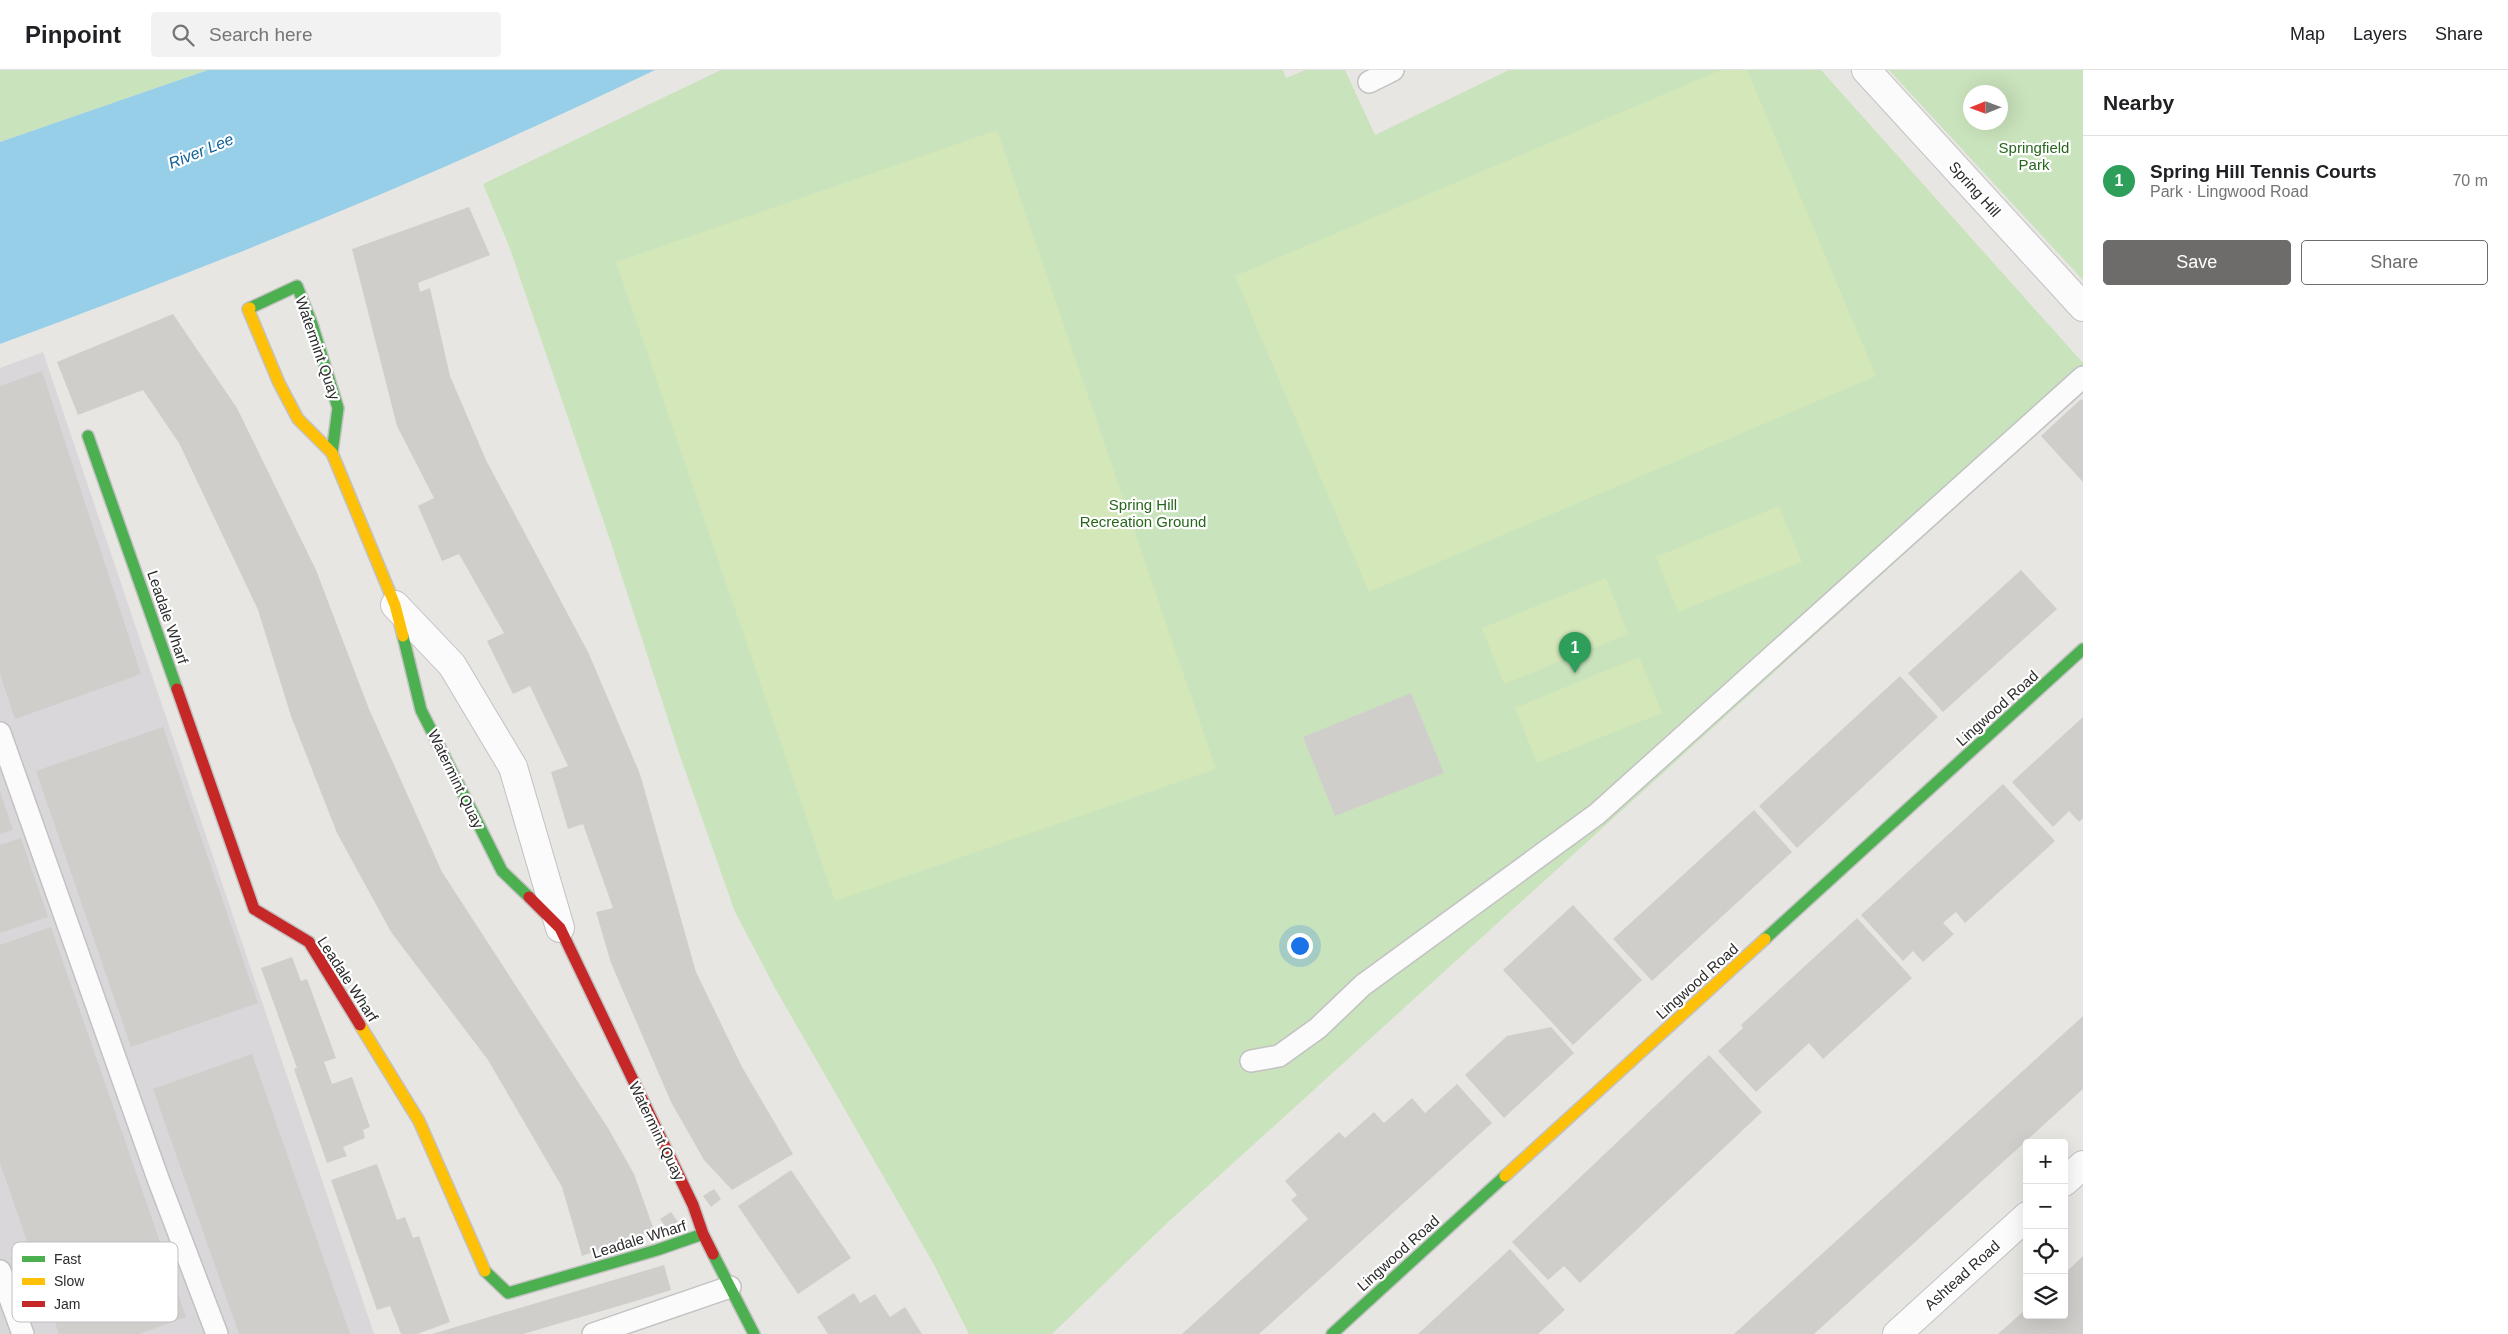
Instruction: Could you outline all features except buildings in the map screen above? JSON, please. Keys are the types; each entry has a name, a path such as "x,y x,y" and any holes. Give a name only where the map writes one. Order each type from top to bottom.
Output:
{"street":[{"name":"Spring Hill","path":"1866,70 2083,307"},
{"name":"Watermint Quay","path":"332,453 338,408 312,324 296,286 248,309 278,383 298,419 332,453 395,605 421,710 502,871 560,928"},
{"name":"Leadale Wharf","path":"88,436 254,909 309,942 419,1121 484,1270 508,1293 657,1250 703,1234"},
{"name":"Watermint Quay","path":"395,605 452,664 513,768 560,928 693,1205 703,1234 754,1334"},
{"name":"Lingwood Road","path":"1332,1334 2083,649"},
{"path":"2068,1178 2083,1165"},
{"name":"Ashtead Road","path":"1897,1334 2023,1220"}],"lane":[{"path":"1369,82 1393,70"},
{"path":"1251,1061 1279,1056 1318,1028 1363,985 1597,814 2083,377"},
{"path":"0,733 153,1166 217,1334"},
{"path":"0,1271 12,1304"},
{"path":"593,1334 730,1287"},
{"path":"19,1322 23,1334"}],"shaded area":[{"path":"43,352 374,1334 0,1334 0,368"}],"green space":[{"path":"0,70 208,70 0,142"},
{"name":"Spring Hill Recreation Ground","path":"721,70 1283,70 1286,78 1306,70 1345,70 1375,135 1509,70 1821,70 2083,363 2083,392 1166,1224 1052,1334 969,1334 932,1261 775,988 735,912 679,753 610,540 509,246 483,184"},
{"path":"1721,70 1747,70 1876,376 1369,592 1235,276"},
{"name":"Springfield Park","path":"1889,70 2083,70 2083,280"},
{"path":"997,130 1216,769 835,901 616,262"},
{"path":"1779,506 1802,562 1678,612 1656,557"},
{"path":"1606,578 1628,634 1504,684 1482,628"},
{"path":"1639,657 1662,713 1537,763 1515,708"}],"water":[{"name":"River Lee","path":"208,70 655,70 494,145 331,215 166,281 0,344 0,142"}],"traffic: fast":[{"path":"250,308 297,286 312,324 338,408 332,453"},
{"path":"88,436 177,689"},
{"path":"403,636 421,710 502,871 529,897"},
{"path":"1765,939 2083,649"},
{"path":"1332,1334 1505,1176"},
{"path":"485,1271 508,1293 657,1250 703,1234"},
{"path":"713,1254 754,1334"}],"traffic: slow":[{"path":"250,308 248,309 279,383 298,419 332,453 395,605 403,636"},
{"path":"1505,1176 1765,939"},
{"path":"360,1025 419,1121 485,1271"}],"traffic: jam":[{"path":"177,689 254,909 309,942 360,1025"},
{"path":"529,897 560,928 693,1205 703,1234 713,1254"}],"place":[{"name":"Spring Hill Tennis Courts","path":"1575,673"}]}
